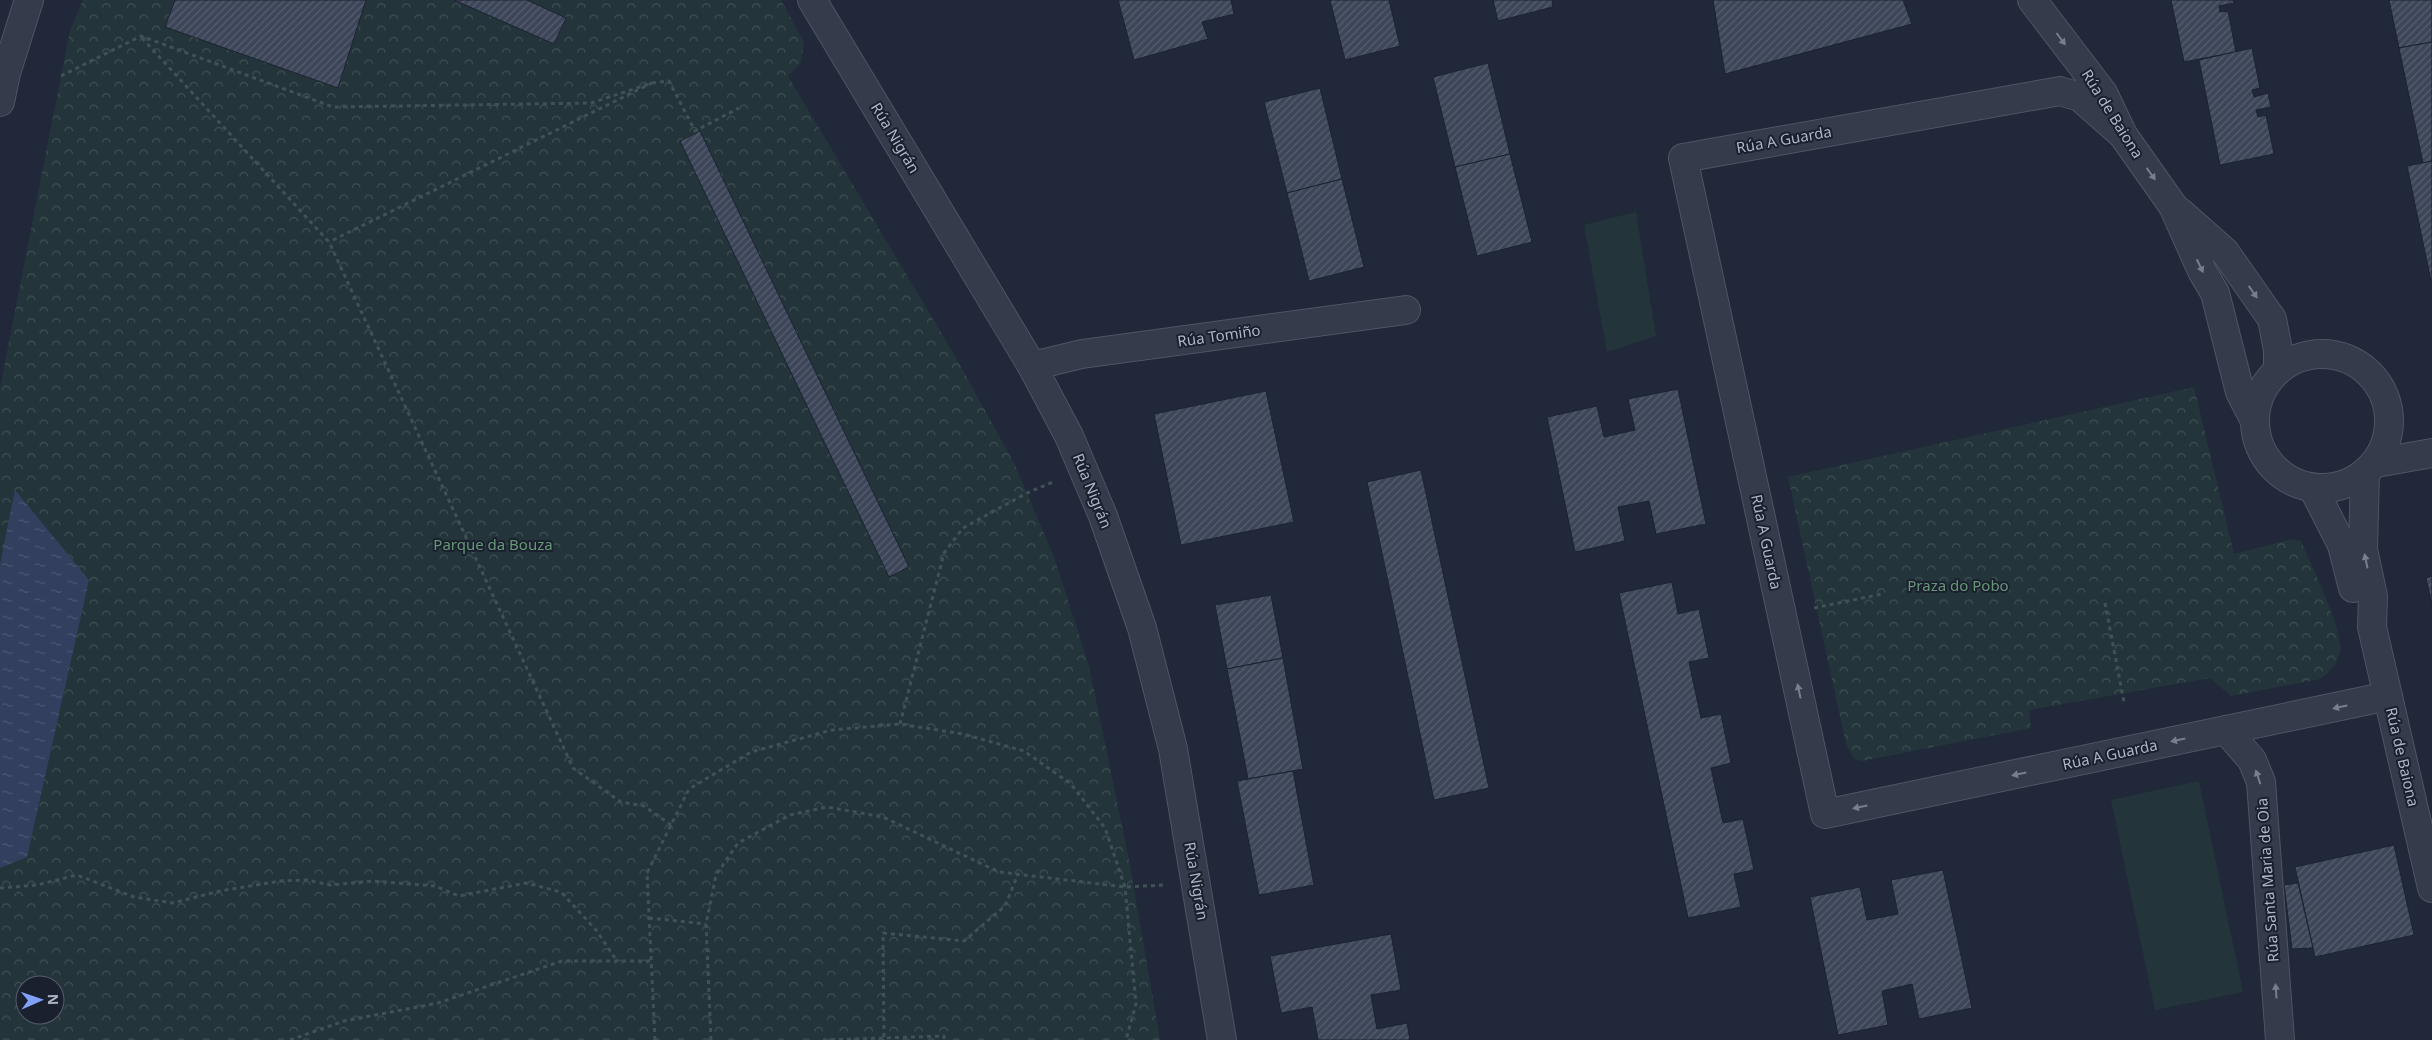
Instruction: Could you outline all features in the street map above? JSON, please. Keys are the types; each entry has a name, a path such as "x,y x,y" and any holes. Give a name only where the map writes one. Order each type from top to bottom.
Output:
{"street":[{"path":"0,102 6,73 29,0"},
{"name":"Rúa Nigrán","path":"812,0 1032,366 1084,469 1123,568 1142,628 1173,749 1222,1040"},
{"name":"Rúa de Baiona","path":"2032,0 2103,93 2123,135 2173,206 2202,271 2215,293 2240,392 2254,419 2257,440 2266,459 2280,474 2298,485 2313,488 2340,486 2370,468 2386,443 2390,421 2386,399 2366,367 2342,356 2324,353 2305,355 2278,370 2259,396 2254,419"},
{"name":"Rúa A Guarda","path":"2123,135 2080,97 2060,91 1683,158 1825,814 2388,696"},
{"name":"Rúa de Baiona","path":"2173,206 2226,252 2272,319 2278,350 2278,370"},
{"name":"Rúa Tomiño","path":"1032,366 1082,354 1406,310"},
{"path":"2370,468 2432,453"},
{"name":"Rúa de Baiona","path":"2370,468 2363,549 2373,596 2372,627 2432,888"},
{"name":"Rúa de Baiona","path":"2313,488 2342,545 2356,600 2372,627"},
{"name":"Rúa Santa Maria de Oia","path":"2226,730 2252,760 2261,782 2280,1040"}],"path":[{"path":"61,76 141,36 333,108 591,103 652,83 668,81 695,130 738,108"},
{"path":"141,36 329,242 573,768 620,802 644,806 671,825"},
{"path":"329,242 652,83"},
{"path":"900,724 944,553 963,528 1027,493 1056,481"},
{"path":"1810,609 1882,594"},
{"path":"2104,603 2124,702"},
{"path":"655,1040 647,874 689,789 751,752 832,730 900,724 963,734 1024,752 1071,784 1105,828 1125,887 1136,1004 1126,1040"},
{"path":"711,1040 706,924 716,876 738,843 790,815 827,806 883,818 999,872 1125,887 1196,881"},
{"path":"884,1037 883,932 964,941 1004,906 1018,874"},
{"path":"0,888 37,884 77,875 134,897 173,903 220,891 280,881 307,880 330,884 373,881 435,886 459,896 526,883 561,892 596,930 616,961"},
{"path":"649,918 706,924"},
{"path":"290,1040 344,1021 438,1003 562,961 651,961"},
{"path":"823,1040 944,1036 944,1040"}],"green space":[{"name":"Parque da Bouza","path":"83,0 781,0 804,42 801,63 788,76 955,356 1014,463 1054,557 1089,666 1130,865 1160,1040 0,1040 0,388 70,30"},
{"path":"1636,212 1656,336 1607,352 1584,225"},
{"name":"Praza do Pobo","path":"2194,387 2234,554 2293,539 2301,541 2332,613 2340,641 2339,656 2330,671 2320,679 2231,696 2210,678 2029,710 2031,728 1862,761 1854,759 1846,744 1788,477"},
{"path":"2199,781 2243,992 2155,1010 2111,800"}],"water":[{"path":"15,490 89,580 27,857 0,868 0,565"}],"building":[{"path":"175,0 366,0 338,88 165,27"},
{"path":"454,0 527,0 566,18 554,44"},
{"path":"1118,0 1231,0 1234,14 1202,22 1208,39 1134,60"},
{"path":"1330,0 1389,0 1400,46 1345,60"},
{"path":"1493,0 1552,0 1553,7 1498,21"},
{"path":"1713,0 1903,0 1912,24 1725,74"},
{"path":"2171,0 2233,0 2234,3 2219,6 2220,12 2228,11 2236,52 2184,62"},
{"path":"2389,0 2432,0 2432,42 2399,48"},
{"path":"2432,42 2432,161 2423,163 2399,48"},
{"path":"2252,48 2260,88 2252,90 2254,97 2268,93 2271,107 2256,110 2258,117 2266,115 2274,154 2220,165 2199,60"},
{"path":"1488,63 1510,154 1455,167 1433,77"},
{"path":"1320,88 1342,179 1287,193 1264,102"},
{"path":"700,131 909,567 889,577 680,141"},
{"path":"1510,154 1532,242 1477,256 1455,167"},
{"path":"2432,161 2432,281 2431,281 2407,166"},
{"path":"1342,179 1364,267 1309,281 1287,193"},
{"path":"1678,389 1706,524 1656,534 1649,501 1618,507 1625,541 1575,552 1547,417 1597,406 1604,437 1635,430 1628,399"},
{"path":"1266,391 1294,522 1181,545 1154,414"},
{"path":"1421,470 1489,788 1434,800 1367,482"},
{"path":"2432,576 2432,605 2426,578"},
{"path":"1672,582 1678,614 1699,609 1709,658 1689,662 1701,718 1721,714 1731,763 1711,768 1723,823 1743,819 1754,870 1734,874 1741,907 1688,918 1619,593"},
{"path":"1271,595 1283,658 1227,669 1215,605"},
{"path":"1283,658 1303,769 1248,779 1227,669"},
{"path":"1293,771 1314,885 1259,895 1237,781"},
{"path":"2394,845 2414,935 2315,957 2295,867"},
{"path":"1943,870 1972,1008 1919,1019 1912,984 1882,991 1888,1025 1838,1035 1810,897 1860,887 1867,920 1898,914 1891,880"},
{"path":"2298,883 2313,948 2292,949 2284,885"},
{"path":"1391,934 1401,990 1371,995 1377,1029 1407,1023 1410,1040 1318,1040 1312,1007 1281,1013 1270,956"}]}
